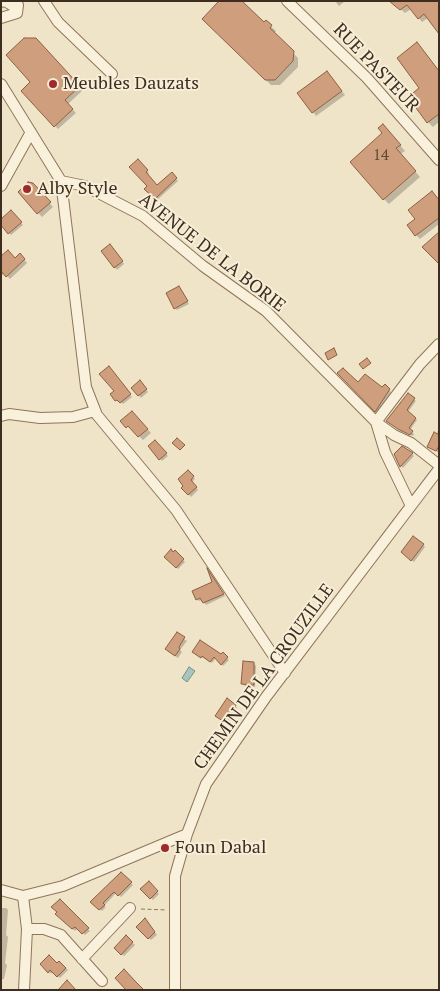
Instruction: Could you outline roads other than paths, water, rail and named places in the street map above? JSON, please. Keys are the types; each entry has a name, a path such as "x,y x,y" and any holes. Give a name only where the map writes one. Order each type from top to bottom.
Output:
{"street":[{"path":"44,1 58,22 112,74"},
{"name":"RUE PASTEUR","path":"287,1 367,78 439,160"},
{"path":"1,2 17,4"},
{"path":"1,12 17,4"},
{"path":"1,18 17,14 17,4"},
{"path":"1,84 61,181 86,387 95,411 176,510 285,673"},
{"path":"1,186 31,132"},
{"name":"AVENUE DE LA BORIE","path":"61,181 85,186 142,216 204,266 266,311 376,422 394,435 411,443 439,465"},
{"path":"411,506 385,452 376,422 420,364 439,344"},
{"path":"1,416 9,414 40,418 73,417 95,411"},
{"name":"CHEMIN DE LA CROUZILLE","path":"175,990 175,876 187,834 206,784 266,697 439,469"},
{"path":"1,890 23,896 63,886 187,834"},
{"path":"23,896 27,929 24,990"},
{"path":"82,959 130,908"},
{"path":"27,929 44,929 61,935 102,982"}],"water":[{"path":"189,667 195,671 187,682 182,678"}],"place":[{"name":"Meubles Dauzats","path":"53,84"},
{"name":"Alby Style","path":"27,189"},
{"name":"Foun Dabal","path":"165,848"}]}
